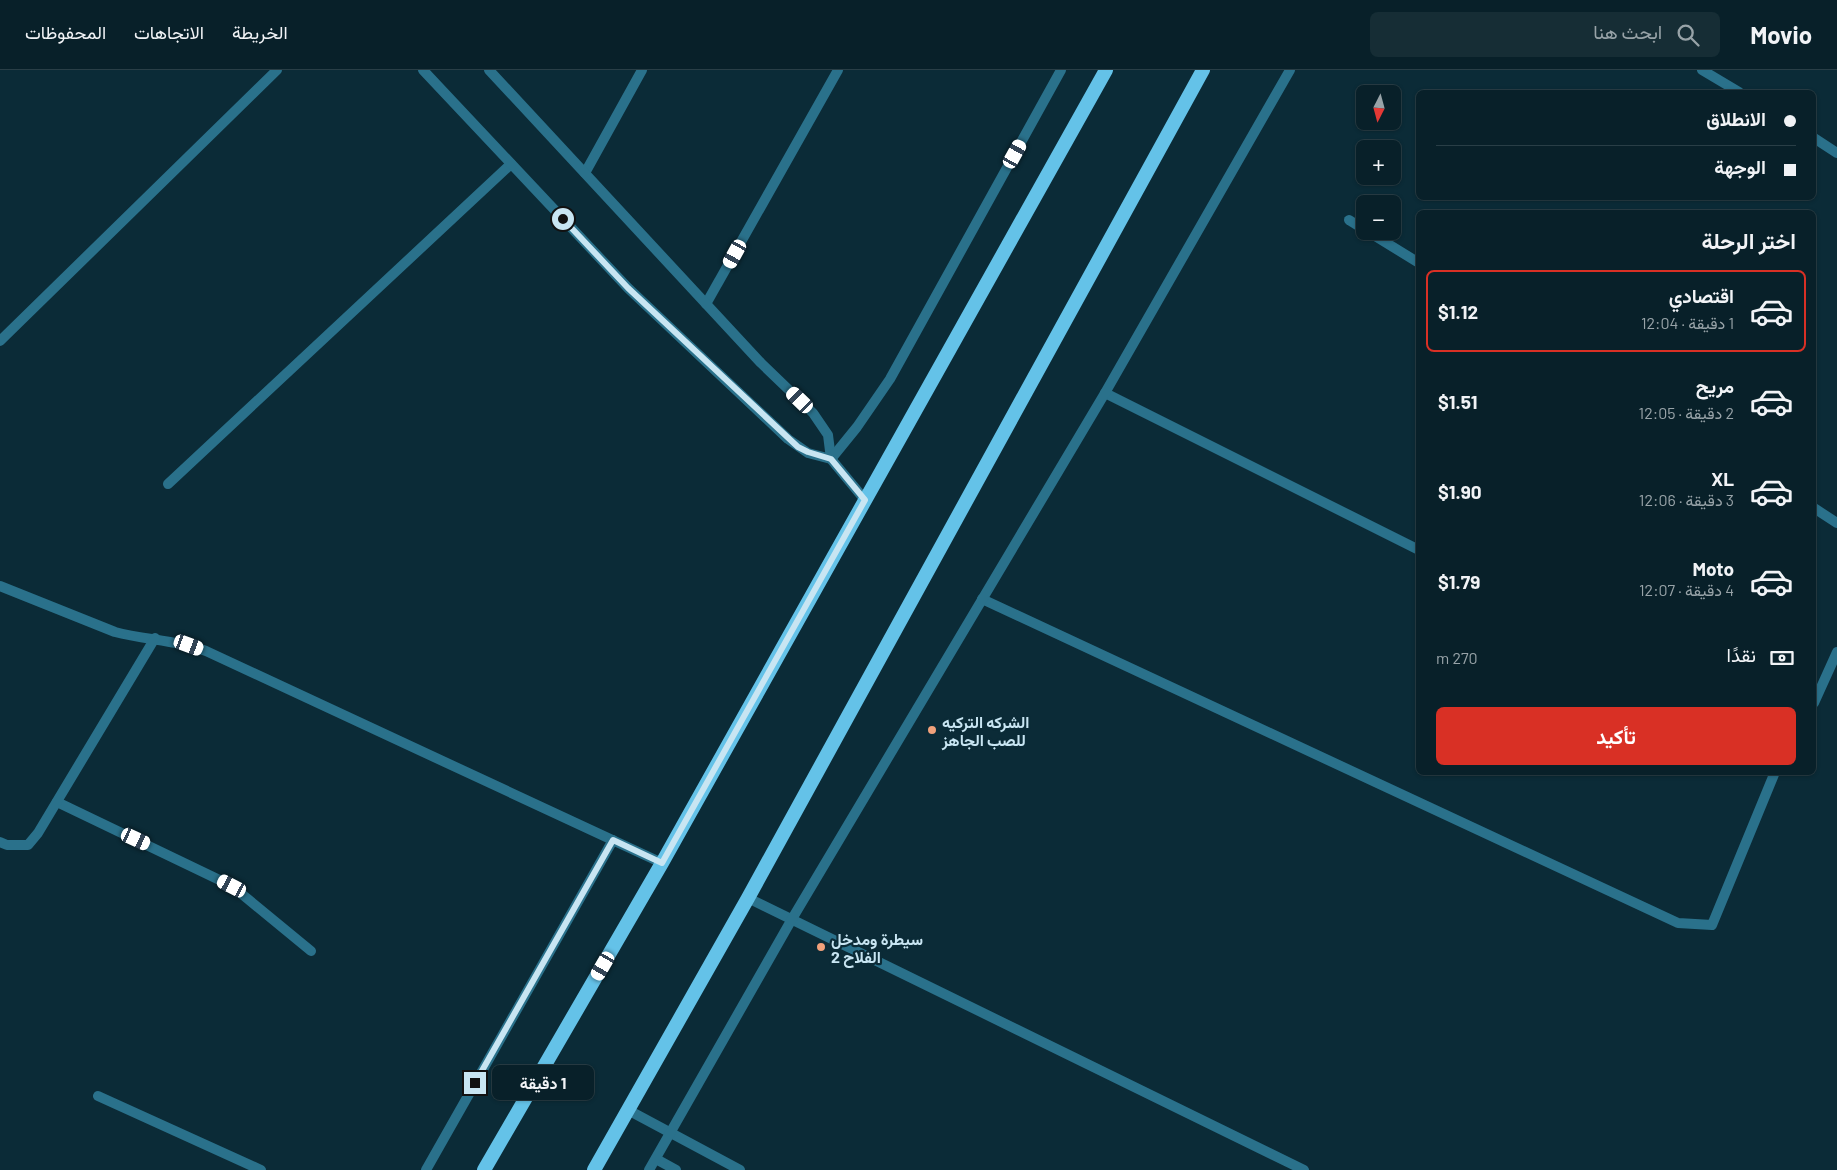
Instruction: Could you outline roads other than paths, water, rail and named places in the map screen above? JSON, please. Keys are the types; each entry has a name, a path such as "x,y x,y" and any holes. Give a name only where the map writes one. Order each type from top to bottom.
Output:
{"highway":[{"path":"484,1170 662,863 1106,70"},
{"path":"594,1170 748,898 1203,70"}],"street":[{"path":"0,341 277,70"},
{"path":"423,70 628,288 798,447 831,459 865,500"},
{"path":"489,70 706,304 822,423 831,447 831,459"},
{"path":"585,173 642,70"},
{"path":"706,304 838,70"},
{"path":"831,459 858,427 890,379 1061,70"},
{"path":"649,1170 792,919 1105,393 1290,70"},
{"path":"1702,70 1736,90"},
{"path":"1816,139 1837,153"},
{"path":"168,484 511,164"},
{"path":"1349,220 1356,225"},
{"path":"1381,240 1416,261"},
{"path":"1105,393 1416,548"},
{"path":"1816,509 1837,523"},
{"path":"0,586 115,632 189,645 206,651 662,863"},
{"path":"982,599 1678,923 1712,926 1774,775"},
{"path":"0,842 7,845 28,845 38,833 155,638"},
{"path":"1816,699 1837,652"},
{"path":"57,802 232,886 311,951"},
{"path":"426,1170 613,840"},
{"path":"748,898 1304,1170"},
{"path":"98,1096 261,1170"},
{"path":"628,1110 740,1170"},
{"path":"656,1159 676,1170"}],"place":[{"name":"الشركه التركيه للصب الجاهز","path":"932,730"},
{"name":"سيطرة ومدخل الفلاح 2","path":"821,947"}]}
